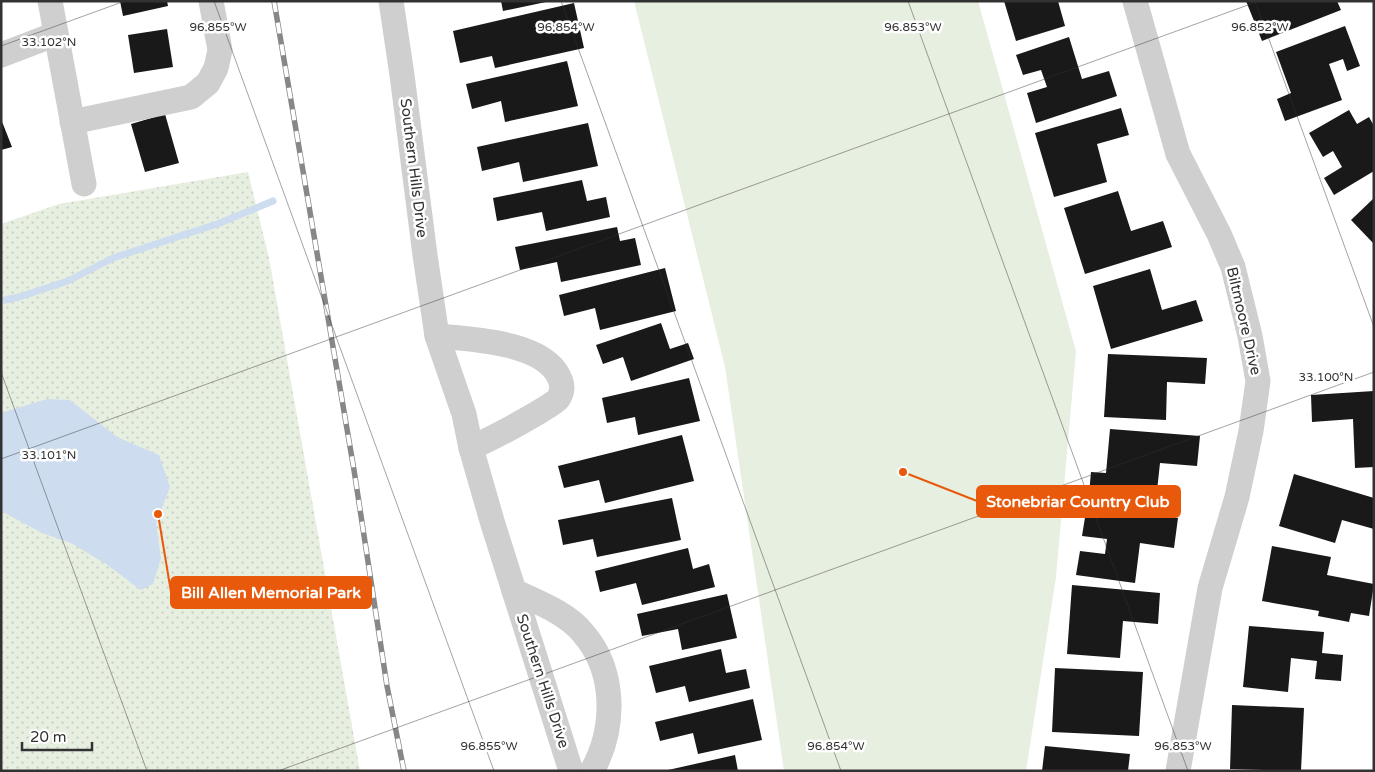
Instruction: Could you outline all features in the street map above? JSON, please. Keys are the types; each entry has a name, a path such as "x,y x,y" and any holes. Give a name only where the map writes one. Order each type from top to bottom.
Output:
{"street":[{"path":"50,1 84,184"},
{"path":"72,122 191,97 208,83 216,68 220,50 211,1"},
{"name":"Southern Hills Drive","path":"391,1 437,336 464,414 471,448 514,592 572,771"},
{"name":"Biltmoore Drive","path":"1135,1 1178,154 1219,234 1233,267 1250,336 1258,381 1251,431 1237,497 1210,588 1178,771"},
{"path":"1,55 56,34"},
{"path":"437,336 489,341 528,352 550,364 562,382 561,393 555,401 514,427 471,448"},
{"name":"Southern Hills Drive","path":"514,592 572,622 583,632 593,646 600,662 606,678 610,712 604,746 592,771"}],"shaded area":[{"path":"634,1 978,1 1076,351 1056,577 1026,771 784,771 725,367"},
{"path":"248,172 269,258 360,771 1,771 1,224 59,204"}],"water":[{"path":"47,399 70,400 117,437 159,455 170,487 156,524 161,558 153,584 141,590 106,564 71,543 42,533 1,511 1,413"}],"building":[{"path":"120,1 167,1 168,6 123,16"},
{"path":"501,1 546,1 546,2 503,11"},
{"path":"1004,1 1058,1 1065,26 1016,41"},
{"path":"1246,1 1337,1 1341,10 1262,41"},
{"path":"574,3 584,48 495,68 492,56 460,63 453,31"},
{"path":"1345,26 1360,66 1347,71 1343,59 1329,64 1342,100 1285,121 1277,99 1291,93 1276,52"},
{"path":"167,29 173,67 134,73 128,35"},
{"path":"1069,37 1082,79 1109,71 1117,96 1036,123 1027,93 1047,87 1041,70 1023,75 1016,55"},
{"path":"567,61 578,106 505,122 501,101 472,109 466,84"},
{"path":"1121,108 1129,135 1097,144 1107,182 1054,197 1035,133"},
{"path":"1349,110 1357,124 1369,117 1374,126 1374,171 1334,195 1324,178 1342,167 1333,151 1323,157 1309,133"},
{"path":"165,114 179,163 145,172 131,124"},
{"path":"1,119 12,147 1,150"},
{"path":"588,123 598,166 523,182 519,162 482,171 477,147"},
{"path":"582,180 587,201 606,197 610,217 546,231 542,212 497,221 493,198"},
{"path":"1118,191 1131,231 1163,221 1172,247 1085,274 1064,208"},
{"path":"1374,198 1374,244 1351,220"},
{"path":"617,227 620,241 635,238 641,265 561,282 557,262 520,270 515,247"},
{"path":"665,268 676,311 600,330 595,308 564,316 559,295"},
{"path":"1150,269 1162,310 1196,300 1203,321 1111,349 1093,286"},
{"path":"661,323 670,349 688,343 694,359 631,381 623,357 603,364 596,345"},
{"path":"1108,354 1207,358 1205,384 1167,382 1166,420 1104,417"},
{"path":"689,378 700,421 638,435 635,417 607,423 602,398"},
{"path":"1374,391 1374,467 1355,468 1353,419 1312,422 1311,395"},
{"path":"1110,429 1200,436 1197,466 1160,463 1156,500 1089,494 1091,472 1106,473"},
{"path":"682,435 694,481 605,503 599,480 564,488 558,466"},
{"path":"1294,474 1374,498 1374,529 1342,520 1335,543 1279,526"},
{"path":"672,498 681,540 597,557 593,539 563,545 558,520"},
{"path":"1087,505 1178,518 1174,548 1140,543 1135,583 1076,575 1080,551 1105,554 1107,539 1082,536"},
{"path":"1272,546 1331,557 1327,575 1374,584 1369,616 1351,613 1349,622 1318,616 1319,611 1262,601"},
{"path":"688,548 693,569 709,564 715,587 642,605 636,583 600,592 595,571"},
{"path":"1072,585 1160,593 1158,624 1123,621 1120,658 1067,654"},
{"path":"727,594 737,638 682,650 678,629 642,636 637,614"},
{"path":"1249,626 1324,632 1322,653 1343,655 1341,681 1315,679 1317,661 1291,658 1288,692 1243,687"},
{"path":"721,649 726,673 746,669 750,688 689,702 685,686 656,693 649,666"},
{"path":"1055,668 1143,672 1139,736 1052,732"},
{"path":"753,699 762,740 698,754 693,733 660,741 655,722"},
{"path":"1232,705 1304,708 1301,771 1230,769"},
{"path":"1045,746 1130,754 1128,771 1042,771"},
{"path":"735,755 738,771 668,771 668,770"}],"waterway":[{"path":"1,301 68,281 113,258 220,223 273,201"}],"railway":[{"path":"274,1 354,470 387,686 404,771"}],"place":[{"name":"Stonebriar Country Club","path":"903,472"},
{"name":"Bill Allen Memorial Park","path":"158,514"}]}
